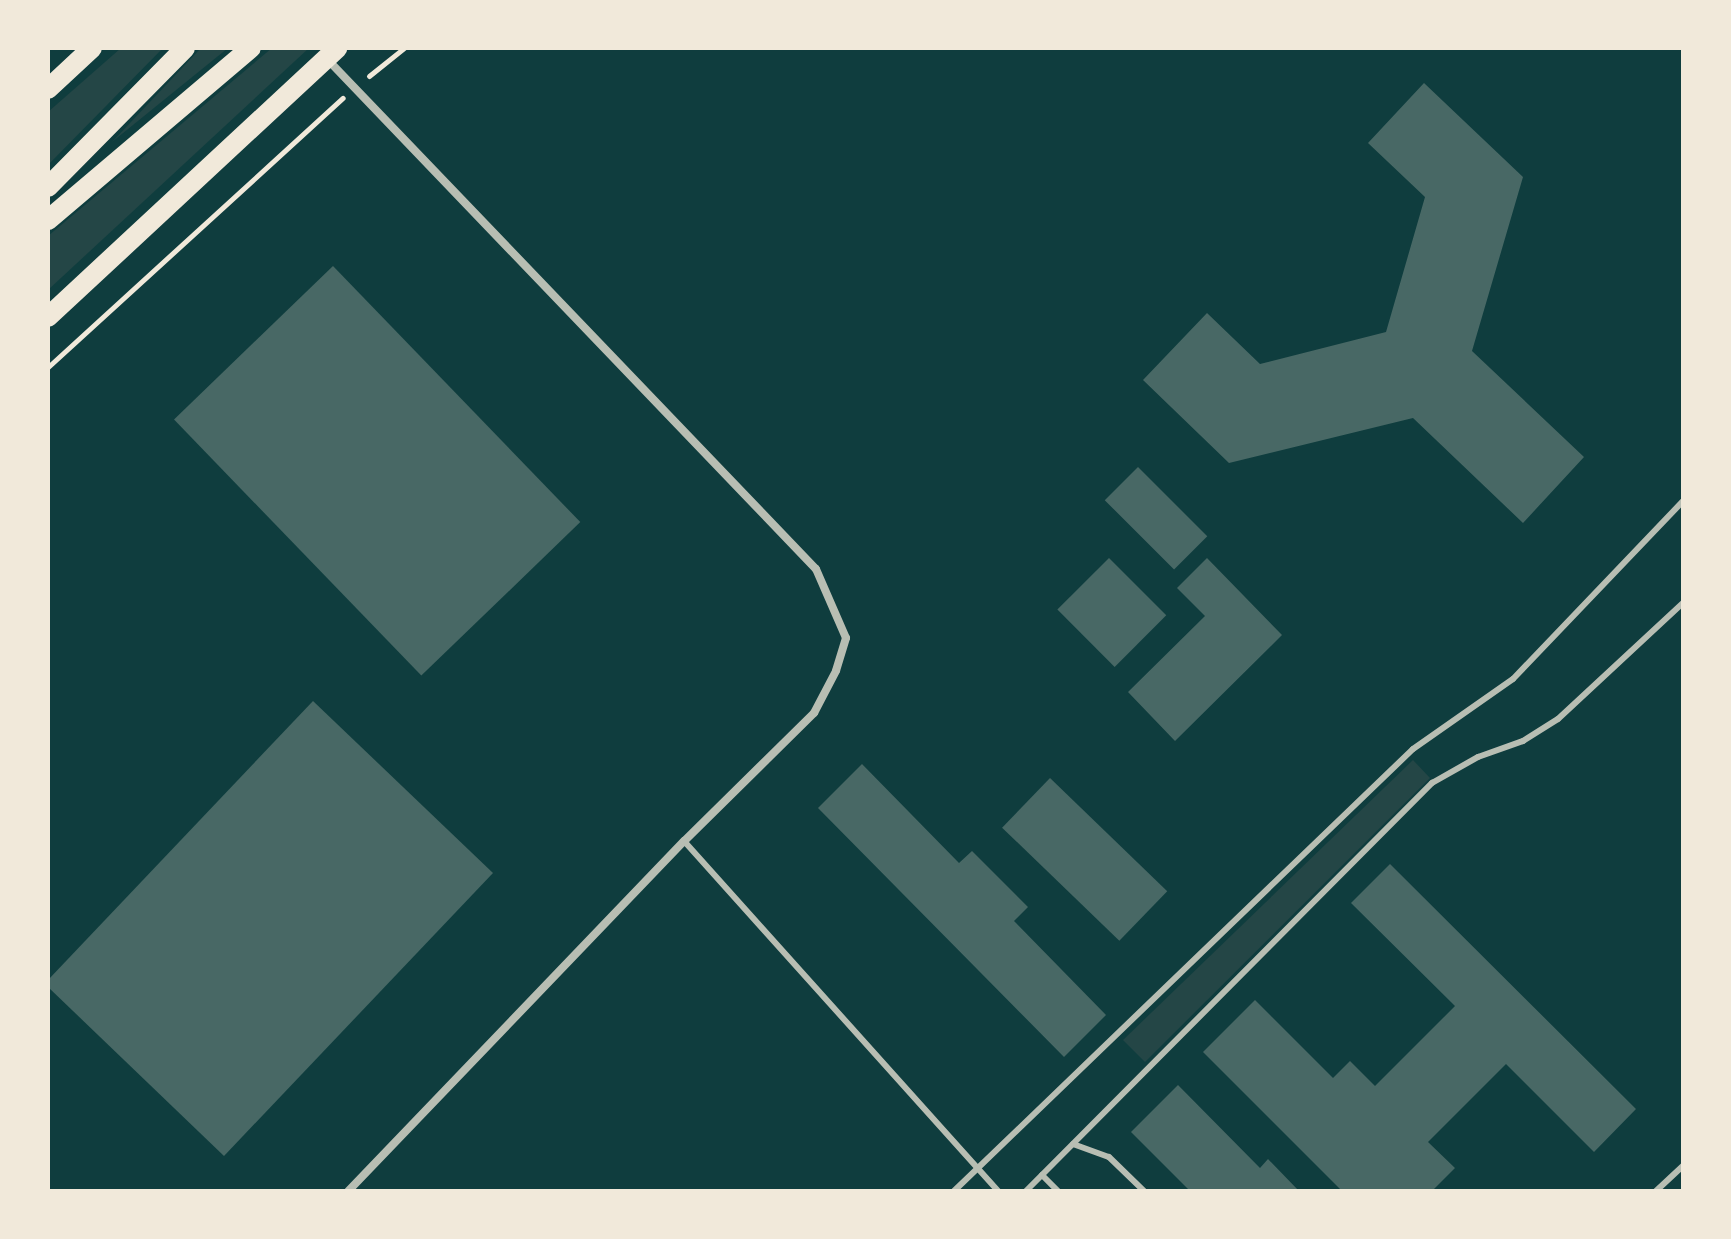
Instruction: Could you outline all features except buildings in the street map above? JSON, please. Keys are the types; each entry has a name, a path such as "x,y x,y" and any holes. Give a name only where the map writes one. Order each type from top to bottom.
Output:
{"main road":[{"path":"48,89 92,48"},
{"path":"48,187 185,48"},
{"path":"48,220 251,48"},
{"path":"48,317 331,53"}],"street":[{"path":"331,53 354,88 816,569 846,638 836,671 814,713 684,841 348,1191"}],"lane":[{"path":"954,1191 1413,749 1513,679 1683,501"},
{"path":"1026,1191 1432,783 1478,757 1523,741 1558,719 1683,603"},
{"path":"684,841 998,1191"},
{"path":"1073,1144 1109,1157 1144,1191"},
{"path":"1656,1191 1683,1166"},
{"path":"1042,1175 1058,1191"}],"path":[{"path":"48,367 354,88 404,48"}],"shaded area":[{"path":"121,48 163,48 48,165 48,112"},
{"path":"201,48 228,48 112,142"},
{"path":"272,48 309,48 48,290 48,236"},
{"path":"1413,760 1430,778 1145,1062 1123,1040"}]}
